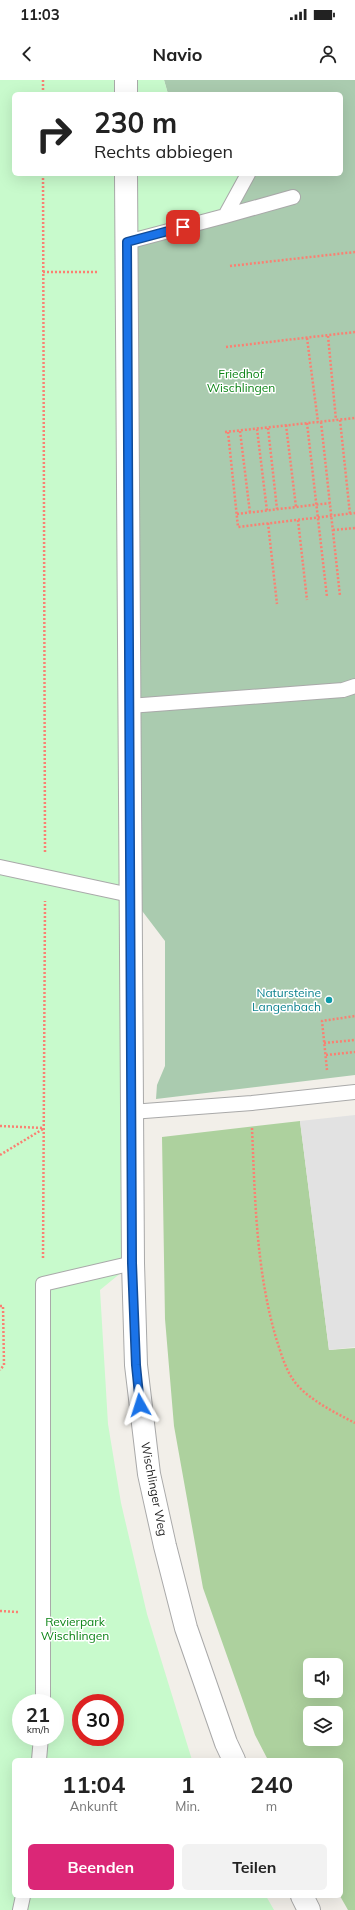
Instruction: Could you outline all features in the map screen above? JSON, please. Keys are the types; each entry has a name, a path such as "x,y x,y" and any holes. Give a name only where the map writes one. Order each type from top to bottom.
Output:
{"street":[{"path":"126,80 126,92"},
{"name":"Wischlinger Weg","path":"126,176 132,1263 136,1365 151,1481 164,1546 186,1628 226,1743 233,1758"},
{"path":"303,1898 309,1910"}],"lane":[{"path":"225,216 247,176"},
{"path":"127,242 293,197"},
{"path":"130,706 343,690 355,686"},
{"path":"0,867 130,895"},
{"path":"131,1112 252,1104 355,1092"},
{"path":"43,1694 43,1284 132,1263"},
{"path":"39,1758 40,1746"},
{"path":"20,1910 23,1898"}],"path":[{"path":"43,80 43,92"},
{"path":"43,176 45,877 43,1284"},
{"path":"230,266 355,252"},
{"path":"43,272 101,272"},
{"path":"226,347 355,332"},
{"path":"328,336 336,420"},
{"path":"307,338 330,503 340,596"},
{"path":"355,418 227,432 238,527 355,513"},
{"path":"340,420 350,514"},
{"path":"307,423 327,597"},
{"path":"286,425 296,507"},
{"path":"268,428 277,509"},
{"path":"257,429 267,511"},
{"path":"240,431 250,513"},
{"path":"237,514 330,503"},
{"path":"298,520 307,600"},
{"path":"268,523 277,604"},
{"path":"333,530 355,528"},
{"path":"330,1095 322,1020 355,1016"},
{"path":"324,1043 355,1040"},
{"path":"325,1055 355,1052"},
{"path":"252,1104 256,1228 261,1270 269,1315 280,1352 289,1373 301,1389 326,1408 355,1423"},
{"path":"0,1126 44,1128"},
{"path":"0,1155 44,1128"},
{"path":"0,1306 3,1306 4,1365 0,1370"}],"green space":[{"name":"Revierpark Wischlingen","path":"0,80 164,80 167,92 12,92 12,176 247,176 225,216 127,242 133,1263 100,1290 108,1424 121,1503 147,1614 191,1758 12,1758 12,1898 267,1898 274,1910 0,1910"},
{"name":"Friedhof Wischlingen","path":"164,80 355,80 355,1075 156,1099 157,1085 165,1066 165,941 130,895 127,242 244,176 343,176 343,92 167,92"},
{"path":"300,1121 329,1350 355,1348 355,1910 348,1910 341,1898 343,1898 343,1758 267,1758 255,1735 203,1588 174,1426 165,1319 162,1137"}],"shaded area":[{"path":"355,1115 355,1347 329,1350 300,1121"}],"place":[{"name":"Natursteine Langenbach","path":"329,1000"}],"route":[{"path":"140,1405 136,1365 132,1263 127,242 183,227"}]}
